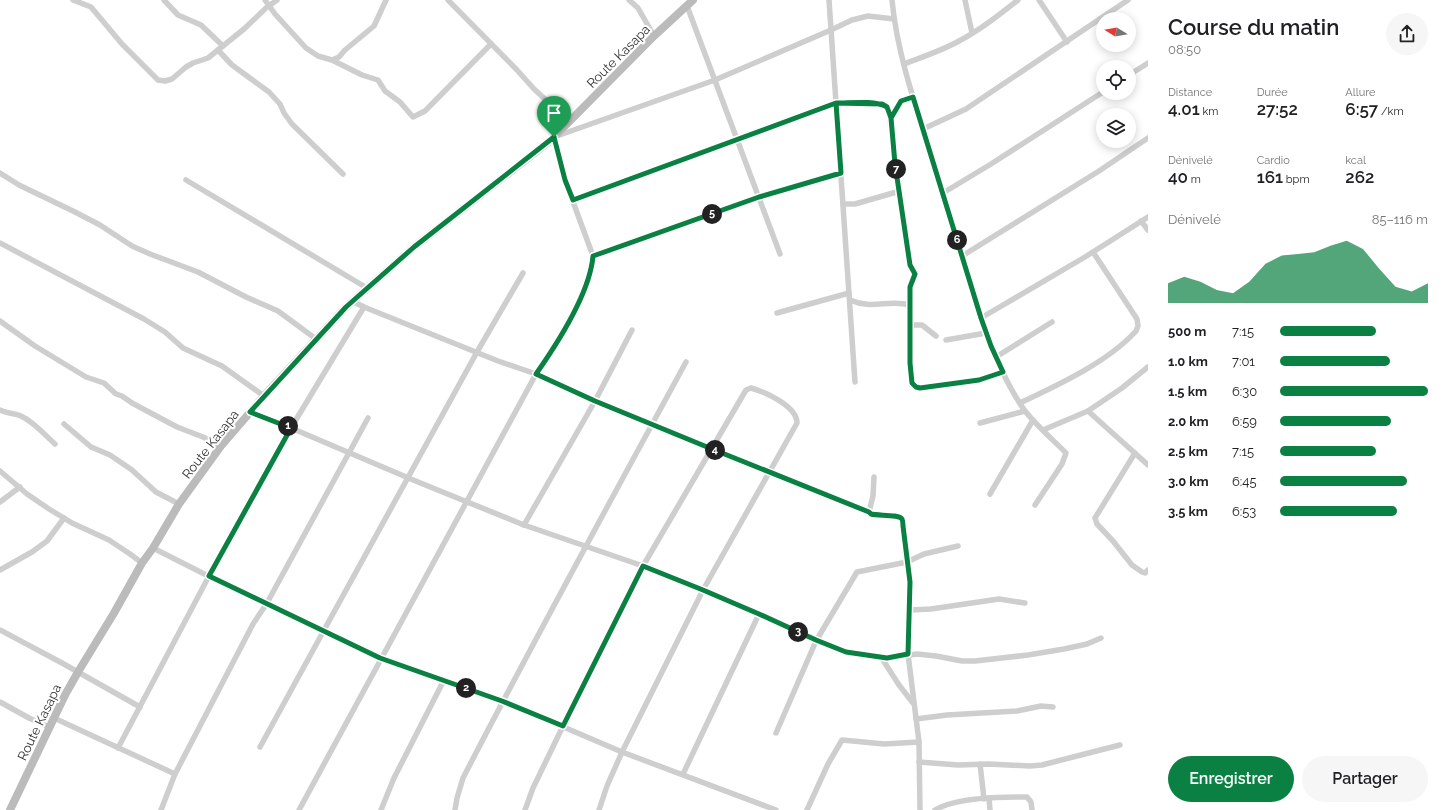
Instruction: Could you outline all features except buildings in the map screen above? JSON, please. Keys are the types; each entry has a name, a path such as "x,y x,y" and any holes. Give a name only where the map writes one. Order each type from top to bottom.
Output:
{"main road":[{"name":"Route Kasapa","path":"10,810 49,727 78,672 142,563 154,548 179,504 221,446 264,396 352,301 414,247 554,137 654,36 690,3"}],"street":[{"path":"73,0 91,7 122,44 158,80 165,81 172,79 193,63 208,58 244,29 269,5 277,0"},
{"path":"164,0 178,15 201,25 223,46"},
{"path":"265,0 306,48 318,56 332,60 362,75 378,80 385,91 400,102 413,117 425,111 491,44"},
{"path":"332,60 339,57 345,50 374,26 386,0"},
{"path":"448,0 534,89 570,122"},
{"path":"629,0 638,8 654,36"},
{"path":"830,0 855,382"},
{"path":"892,0 894,19 913,97 986,333 1003,372 1025,411 1066,453 1035,505"},
{"path":"965,0 972,33"},
{"path":"904,64 936,52 959,41 989,23 1018,0"},
{"path":"1039,0 1067,42"},
{"path":"923,129 966,109 1128,0"},
{"path":"690,3 715,80 780,254"},
{"path":"299,810 380,658 536,374 549,356 585,290 593,256 565,180 554,137 715,80 831,30 845,22 868,16 894,19"},
{"path":"218,50 232,65 269,92 280,104 284,113 292,124 343,174"},
{"path":"1136,71 1148,63"},
{"path":"943,193 1096,96"},
{"path":"913,97 901,101 890,121 910,265 915,274 914,280 910,286 910,363 912,383 916,387 932,387 979,380 1003,372"},
{"path":"573,200 737,138 836,103 882,104 887,107 891,118"},
{"path":"962,256 1099,171 1148,138"},
{"path":"0,173 19,186 88,218 132,246 198,272 278,312 316,339"},
{"path":"593,256 759,197 841,173"},
{"path":"186,180 367,288"},
{"path":"843,204 855,204 900,191"},
{"path":"981,318 1093,252 1148,217"},
{"path":"1141,221 1148,230"},
{"path":"0,243 144,319 165,332 184,348 222,366 264,396"},
{"path":"1020,403 1082,371 1111,352 1136,330 1138,326 1137,319 1093,252"},
{"path":"260,747 477,352 524,273"},
{"path":"777,313 849,293"},
{"path":"850,300 864,305 894,302 910,305"},
{"path":"352,301 477,352 536,374 595,401 652,423 871,514 897,516 902,519 910,582 908,654 919,742 920,810"},
{"path":"118,748 209,576 291,428 364,307"},
{"path":"0,321 48,354 91,380 104,383 116,394 132,403 177,427 221,446"},
{"path":"996,357 1052,322"},
{"path":"910,325 922,325 936,336"},
{"path":"524,525 595,401 632,330"},
{"path":"946,340 986,333"},
{"path":"455,810 462,778 585,546 686,362"},
{"path":"1043,430 1088,411 1122,388 1148,367"},
{"path":"525,810 533,788 643,566 746,390 751,388 761,391 786,405 795,412 797,423 703,590 622,752 607,786 599,810"},
{"path":"0,410 7,414 20,416 30,422 55,444"},
{"path":"980,423 1025,411"},
{"path":"1088,411 1146,461"},
{"path":"250,412 524,525 643,566 703,590 846,652 887,658 908,654 936,656 962,661 975,661 1064,649 1087,644 1101,638"},
{"path":"161,810 175,774 253,624 267,603 368,418"},
{"path":"990,494 1033,420"},
{"path":"64,424 91,447 110,455 132,470 156,492 179,504"},
{"path":"1135,453 1097,514 1095,521 1132,565 1145,573 1148,570"},
{"path":"0,471 27,494 64,518 109,540 142,563"},
{"path":"869,512 873,496 874,477"},
{"path":"0,502 20,487"},
{"path":"0,570 32,552 47,541 64,518"},
{"path":"776,733 816,640 857,572 907,562 919,556 958,546"},
{"path":"154,548 323,632 380,658 502,701 622,752 776,810"},
{"path":"910,610 931,609 999,600 1025,603"},
{"path":"683,774 759,614"},
{"path":"0,630 140,707"},
{"path":"881,657 891,674 913,703"},
{"path":"381,810 394,778 444,680"},
{"path":"0,702 49,727"},
{"path":"916,719 947,715 1018,711 1041,706 1053,707"},
{"path":"54,718 175,774"},
{"path":"806,810 831,758 842,740 884,744 919,742"},
{"path":"919,762 958,765 980,764 1036,766 1120,745"},
{"path":"980,764 990,810"},
{"path":"936,810 948,804 987,798 1027,797 1031,802 1032,810"}],"route":[{"path":"554,137 514,170 414,247 346,307 250,412 291,428 209,576 267,603 323,632 380,658 502,701 563,726 643,566 703,590 846,652 887,658 908,654 910,582 902,519 900,517 871,514 652,423 595,401 536,374 549,356 585,290 593,256 759,197 841,173 836,103 882,104 887,107 891,118 901,101 913,97 981,318 991,346 1003,372 979,380 920,388 914,386 912,383 910,363 910,286 914,280 915,274 910,265 909,249 895,164 890,121 891,118 887,107 882,104 869,103 836,103 737,138 573,200 565,180 554,137"}]}
